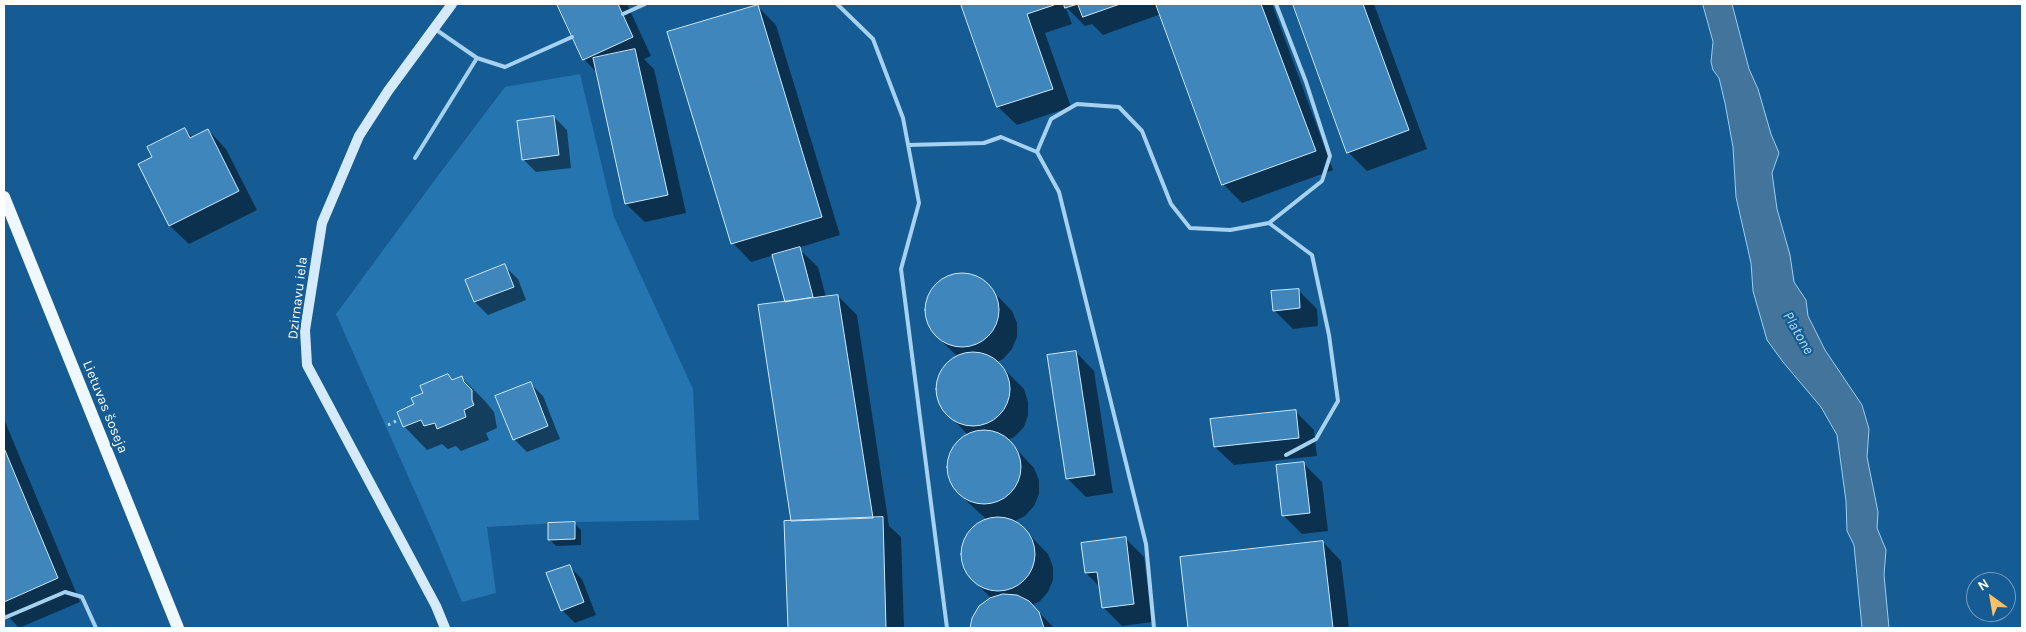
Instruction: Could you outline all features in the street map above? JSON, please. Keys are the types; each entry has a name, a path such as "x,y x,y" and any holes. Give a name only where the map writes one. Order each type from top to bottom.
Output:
{"main road":[{"name":"Lietuvas šoseja","path":"4,197 178,628"}],"street":[{"name":"Dzirnavu iela","path":"445,628 436,606 307,365 305,330 322,223 358,136 452,4"}],"lane":[{"path":"623,14 645,4"},
{"path":"837,4 872,39 903,118 919,203 901,269 947,628"},
{"path":"1037,152 1051,119 1076,104 1119,107 1142,131 1171,204 1190,228 1230,230 1269,223 1322,181 1330,156 1306,82 1276,4"},
{"path":"434,27 477,58 505,67 572,37"},
{"path":"415,158 477,58"},
{"path":"908,145 984,143 1001,137 1037,152 1060,192 1146,544 1154,628"},
{"path":"1269,223 1312,255 1329,335 1338,401 1316,439 1286,455"},
{"path":"4,618 65,592 82,597 96,628"}],"path":[{"path":"388,425 400,420"}],"shaded area":[{"path":"580,74 614,217 693,389 699,520 575,522 487,527 496,593 462,602 336,314 505,87"}],"water":[{"name":"Platone","path":"1703,4 1732,4 1749,69 1758,89 1771,134 1779,153 1772,173 1777,209 1790,255 1794,282 1806,300 1808,316 1825,350 1862,405 1869,429 1867,457 1878,512 1877,528 1886,550 1884,575 1889,628 1862,628 1854,545 1847,531 1846,501 1837,435 1821,407 1767,340 1753,291 1751,263 1736,197 1733,147 1719,78 1713,70 1711,62 1713,42"}],"building":[{"path":"557,4 618,4 633,37 583,60"},
{"path":"961,4 1053,4 1027,14 1053,89 997,107"},
{"path":"1064,4 1078,4 1065,8"},
{"path":"1078,4 1120,4 1083,17"},
{"path":"1156,4 1261,4 1316,151 1222,185"},
{"path":"1293,4 1363,4 1409,130 1347,153"},
{"path":"758,5 822,217 731,244 667,32"},
{"path":"635,49 668,195 625,204 593,58"},
{"path":"554,116 559,155 522,160 517,121"},
{"path":"185,128 190,138 208,129 239,191 169,226 138,164 152,157 147,147"},
{"path":"800,247 813,297 785,302 772,255"},
{"path":"505,264 514,287 474,302 465,280"},
{"path":"962,273 983,279 993,289 999,310 993,331 983,341 962,347 941,341 931,331 925,310 931,289 941,279"},
{"path":"1299,289 1300,308 1273,311 1271,291"},
{"path":"838,295 873,518 791,521 758,305"},
{"path":"1076,351 1095,475 1066,479 1047,355"},
{"path":"973,352 994,358 1004,368 1010,389 1004,410 994,420 973,426 952,420 942,410 936,389 942,368 952,358"},
{"path":"448,374 452,380 462,376 464,382 472,390 474,405 464,410 466,417 437,429 435,423 424,426 421,420 403,427 397,412 414,404 411,398 423,393 420,386"},
{"path":"531,382 548,426 513,440 495,396"},
{"path":"1296,410 1299,438 1214,447 1210,419"},
{"path":"984,430 1005,436 1015,446 1021,467 1015,488 1005,498 984,504 963,498 953,488 947,467 953,446 963,436"},
{"path":"4,448 58,578 4,602"},
{"path":"1304,462 1310,513 1282,516 1276,465"},
{"path":"883,517 886,628 788,628 784,521"},
{"path":"998,517 1019,523 1029,533 1035,554 1029,575 1019,585 998,591 977,585 967,575 961,554 967,533 977,523"},
{"path":"575,522 575,539 548,540 548,523"},
{"path":"1126,537 1134,604 1102,608 1097,572 1085,573 1081,543"},
{"path":"1323,541 1333,628 1188,628 1180,557"},
{"path":"570,565 584,602 561,611 546,573"},
{"path":"1003,594 1017,595 1029,601 1039,612 1044,628 970,628 972,618 979,606 990,598"}]}
